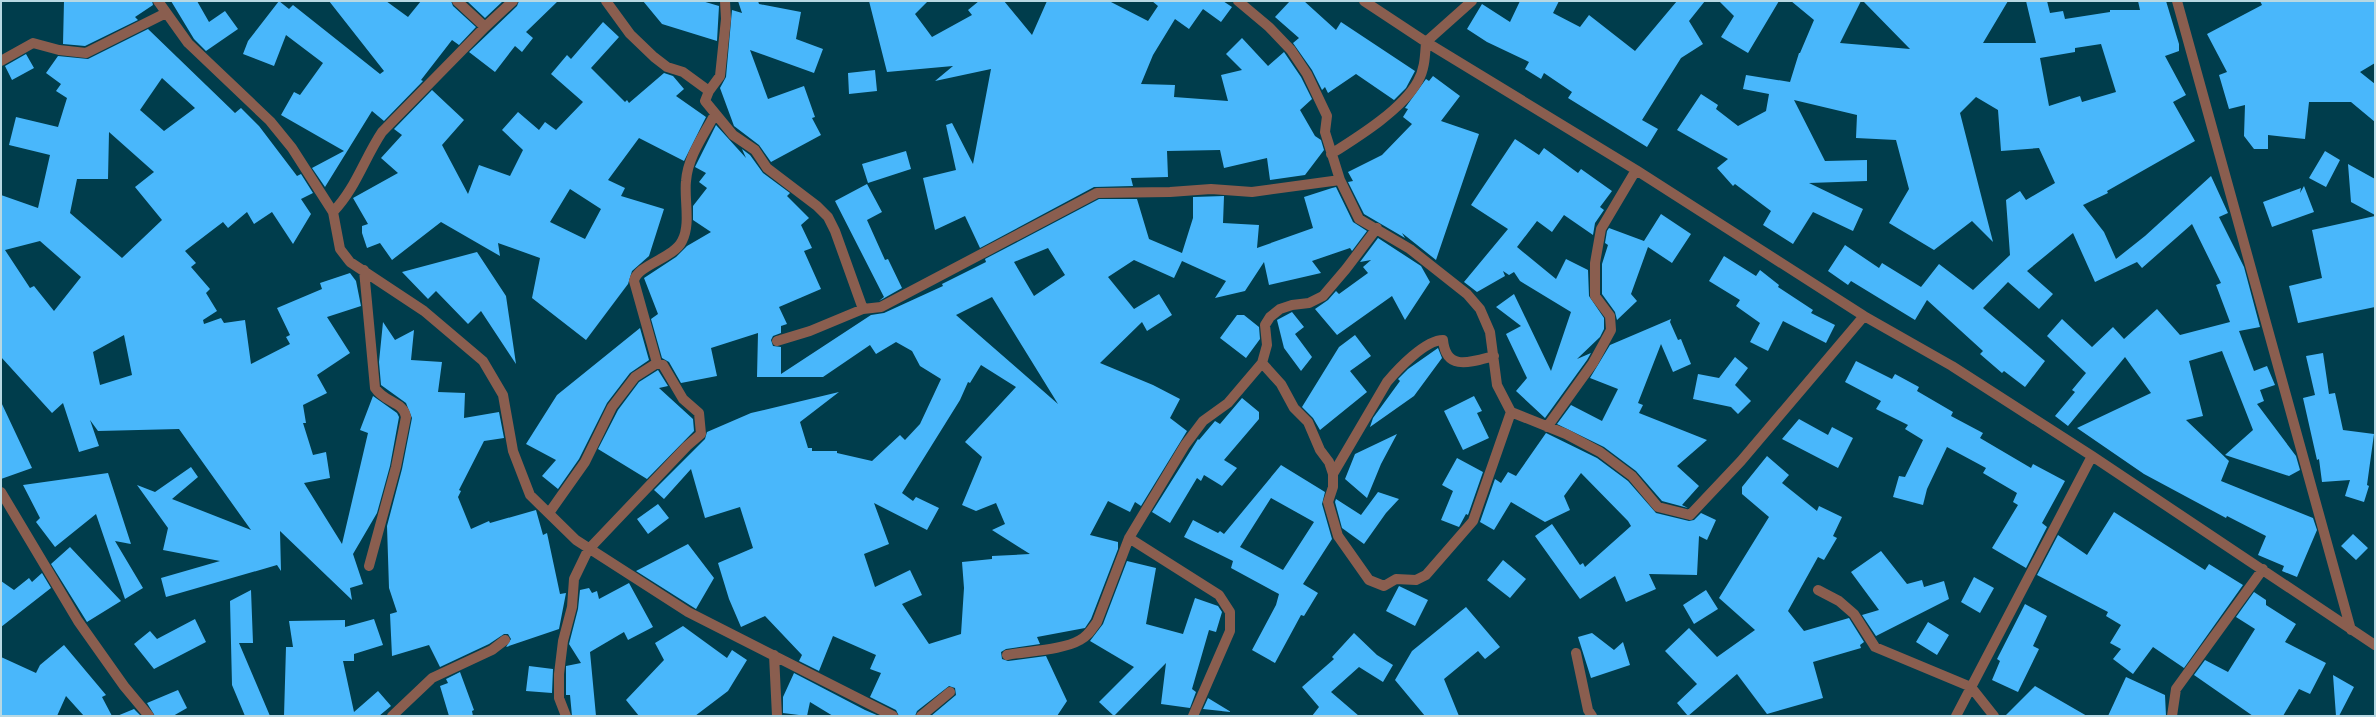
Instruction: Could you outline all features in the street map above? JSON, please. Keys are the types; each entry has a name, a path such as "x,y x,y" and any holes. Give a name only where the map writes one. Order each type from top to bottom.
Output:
{"street":[{"path":"158,1 188,43 270,121 292,148 333,212 340,249 350,262 364,270 392,292 424,311 483,361 503,396 513,451 530,495 588,550 688,612 893,716"},
{"path":"457,1 485,27"},
{"path":"333,212 352,190 370,150 382,132 512,1"},
{"path":"606,1 630,34 654,57 667,67 683,72 709,91"},
{"path":"725,1 726,19 720,76 709,91 705,101 733,135 755,150 767,168 818,206 828,217 835,231 863,309"},
{"path":"1238,1 1280,39 1307,74 1327,116 1325,132 1340,180 1359,218 1410,249 1467,294 1480,309 1490,332 1497,385 1511,412 1566,434 1600,452 1618,464 1658,507 1690,515 1741,461 1864,316"},
{"path":"1364,1 1426,42 1636,170 1864,316 1952,366 2092,456 2375,645"},
{"path":"1331,154 1359,136 1392,111 1418,82 1424,64 1426,42 1472,1"},
{"path":"2177,1 2351,630"},
{"path":"1,61 33,43 59,50 86,53 166,13"},
{"path":"566,716 559,698 559,674 563,641 572,607 574,579 588,550 687,446 701,434 699,413 683,399 662,366 657,363 634,285 635,278 638,274 668,255 683,240 685,230 686,180 691,159 715,114"},
{"path":"1547,427 1592,363 1612,330 1610,316 1595,296 1595,263 1601,229 1636,170"},
{"path":"777,341 810,331 863,309 881,307 1097,193 1134,191 1170,192 1211,189 1252,192 1340,180"},
{"path":"1007,654 1069,644 1080,640 1090,633 1100,615 1129,538 1193,432 1228,403 1262,363 1267,345 1266,325 1270,317 1280,309 1292,305 1309,303 1322,296 1346,270 1377,228"},
{"path":"364,270 375,388 380,396 400,405 405,411 406,417 396,467 369,566"},
{"path":"1333,474 1387,382 1423,348 1436,340 1443,340 1444,352 1451,360 1462,363 1494,356"},
{"path":"549,513 585,462 612,407 636,378 657,363"},
{"path":"1262,363 1281,384 1294,408 1308,422 1333,474 1333,486 1328,502 1338,536 1369,580 1384,586 1396,579 1421,579 1473,521 1511,412"},
{"path":"1956,716 2092,456"},
{"path":"1,492 78,621 106,662 149,716"},
{"path":"1129,538 1219,595 1230,612 1230,631 1193,716"},
{"path":"2172,716 2176,689 2263,569"},
{"path":"1818,590 1839,601 1854,614 1875,647 1971,687 1994,716"},
{"path":"392,716 432,678 492,650 505,640"},
{"path":"1576,653 1588,710 1592,716"},
{"path":"774,655 777,716"},
{"path":"921,716 950,692"}],"building":[{"path":"64,1 152,1 153,5 135,17 138,20 85,46 63,44"},
{"path":"171,1 197,1 209,22 225,11 238,29 206,51 194,39"},
{"path":"279,1 289,9 293,5 380,74 384,71 329,1 386,1 408,17 421,1 451,1 453,6 476,27 459,45 452,40 421,80 423,81 384,121 372,111 325,187 312,168 344,151 281,115 294,92 300,95 323,63 286,35 274,66 243,54 248,41"},
{"path":"467,1 503,1 485,18"},
{"path":"519,1 558,1 526,32 533,38 522,52 515,46 495,72 469,52 517,6"},
{"path":"643,1 702,1 719,6 717,41 662,24"},
{"path":"738,1 758,1 759,4 801,12 796,39 823,49 814,73 750,50 768,99 804,86 815,117 812,118 821,135 771,162 759,145 734,126 720,88 726,77 732,10 742,13"},
{"path":"869,1 928,1 915,14 932,37 972,15 968,10 979,1 1004,1 1032,35 1047,1 1109,1 1148,21 1158,6 1152,1 1223,1 1232,7 1221,22 1203,9 1189,29 1175,19 1153,55 1141,84 1175,85 1174,97 1228,101 1221,75 1242,70 1226,54 1242,38 1268,66 1284,52 1301,77 1312,99 1300,110 1315,136 1321,140 1324,150 1305,175 1270,180 1267,158 1224,168 1220,150 1167,151 1168,177 1131,178 1133,186 1094,187 980,248 965,216 935,230 923,178 956,170 946,125 952,123 973,164 991,69 935,81 953,66 887,72"},
{"path":"1290,1 1304,1 1336,30 1341,22 1415,71 1406,88 1394,100 1356,74 1328,93 1325,87 1322,90 1312,70 1293,43 1299,38 1275,17"},
{"path":"1520,1 1559,1 1553,13 1580,27 1589,15 1635,51 1677,1 1705,1 1689,21 1703,44 1681,58 1642,120 1658,129 1647,147 1568,98 1572,92 1544,73 1541,79 1525,69 1529,62 1487,42 1467,29 1482,4 1510,22"},
{"path":"1719,1 1779,1 1748,53 1721,37 1734,16"},
{"path":"1791,1 1861,1 1840,43 1910,49 1863,1 2008,1 1983,43 2036,43 2026,1 2047,1 2050,13 2063,11 2065,19 2110,12 2110,10 2140,10 2138,1 2166,1 2179,44 2179,51 2165,56 2186,95 2173,102 2195,141 2107,191 2108,193 2083,205 2104,232 2116,259 2145,236 2211,176 2228,213 2219,217 2244,267 2260,327 2239,331 2254,371 2267,366 2275,385 2260,390 2264,401 2257,404 2296,456 2300,470 2289,476 2225,455 2253,430 2222,351 2189,361 2203,416 2186,420 2229,461 2221,481 2313,518 2317,530 2297,577 2282,571 2284,566 2258,555 2266,536 2227,516 2226,518 2144,474 2077,428 2151,393 2125,357 2068,426 2055,416 2075,392 2072,390 2086,373 2047,336 2062,319 2092,347 2113,327 2124,339 2157,309 2180,335 2230,322 2216,285 2221,283 2192,224 2142,268 2137,262 2095,282 2073,233 2027,271 2053,294 2039,309 2008,282 1983,308 2045,361 2025,387 2004,371 2002,373 1980,354 1983,351 1927,300 1915,320 1851,281 1848,285 1828,271 1845,245 1879,268 1882,263 1921,287 1939,264 1973,290 2010,255 2006,200 2020,191 2026,200 2055,183 2039,148 2001,151 1998,110 1976,97 1960,113 1993,242 1972,221 1934,250 1889,223 1909,189 1896,140 1856,138 1857,115 1794,100 1825,161 1867,160 1867,181 1809,183 1863,209 1853,231 1813,212 1793,244 1763,225 1771,211 1735,184 1733,186 1717,168 1728,159 1677,130 1701,94 1718,105 1716,109 1738,126 1766,111 1769,94 1743,89 1746,75 1790,82 1799,53 1814,20","holes":["2101,44 2116,92 2082,102 2080,96 2049,106 2040,58 2075,52 2075,48"]},
{"path":"2260,1 2375,1 2375,63 2360,72 2375,84 2375,122 2351,102 2309,102 2305,139 2268,135 2268,149 2254,149 2244,136 2245,105 2229,109 2219,75 2227,72 2207,34 2262,5"},
{"path":"603,22 619,37 591,68 625,102 627,100 629,103 664,73 673,76 684,89 676,96 706,117 684,161 639,138 608,180 625,188 621,196 664,209 649,256 632,271 628,284 586,340 532,298 540,258 498,243 500,256 441,222 392,260 380,243 367,248 362,233 362,226 368,224 353,198 398,173 381,158 402,135 394,129 432,90 464,120 442,145 468,194 479,165 510,176 523,150 502,130 518,112 539,130 545,122 556,130 583,102 551,74 567,55 571,59","holes":["570,189 601,209 585,239 550,222"]},
{"path":"148,29 235,113 241,108 259,126 297,176 301,174 313,193 301,199 311,214 293,244 272,212 254,224 247,212 228,228 223,222 185,251 196,263 191,267 210,289 206,293 217,311 203,320 204,324 221,318 224,323 245,320 251,364 290,344 286,337 290,335 277,308 322,289 320,283 350,273 356,281 361,306 327,317 350,353 317,375 327,393 303,405 306,423 303,423 313,455 326,452 330,478 304,483 342,544 368,433 360,430 373,396 397,413 399,417 390,466 377,513 353,554 363,584 350,588 352,600 280,531 281,571 277,565 166,597 161,578 220,561 163,550 168,528 137,485 155,492 191,467 198,477 172,499 251,530 179,429 98,431 90,420 99,446 79,452 63,403 52,413 1,357 1,195 38,208 50,155 9,145 16,117 58,127 67,98 56,91 61,84 46,73 58,56 88,59","holes":["162,78 195,108 164,131 140,110","109,132 154,172 135,187 162,220 122,258 70,213 77,179 108,179","40,241 81,277 54,311 34,286 30,288 5,250","124,335 132,375 100,385 93,352"]},
{"path":"26,54 34,68 12,80 5,66"},
{"path":"875,70 877,91 849,94 848,73"},
{"path":"1433,76 1460,96 1441,121 1479,134 1436,260 1402,233 1405,238 1364,214 1348,182 1353,181 1348,172 1382,155 1412,124 1403,117 1408,109 1405,108 1426,79 1429,81"},
{"path":"716,125 746,158 742,149 750,155 763,173 790,193 787,196 809,218 801,225 812,248 804,251 821,289 779,307 787,324 781,326 781,333 773,336 771,340 773,346 781,347 781,374 871,315 884,313 943,286 942,284 986,262 985,259 1099,199 1137,199 1149,239 1182,253 1193,218 1193,197 1224,196 1223,223 1259,225 1257,248 1313,228 1304,197 1336,187 1353,222 1367,231 1352,251 1350,248 1312,261 1321,273 1269,285 1264,262 1245,291 1215,298 1226,281 1182,261 1174,278 1134,260 1108,277 1134,309 1159,294 1172,315 1147,331 1142,322 1100,363 1153,385 1180,399 1170,418 1187,431 1141,506 1135,502 1130,512 1108,501 1090,535 1118,542 1118,549 1091,619 1085,628 1037,637 1040,644 1006,649 1001,652 1002,659 1008,661 1046,656 1067,701 1057,716 931,716 956,695 955,688 949,686 917,711 915,716 899,716 896,710 870,697 881,673 870,669 876,655 833,636 819,671 799,661 802,655 765,616 741,627 729,599 718,563 753,548 740,507 705,518 691,469 664,499 654,490 705,439 707,432 751,413 839,392 800,422 808,448 812,448 812,451 837,451 837,453 872,461 900,435 905,440 920,424 941,379 920,366 912,351 896,342 876,354 870,345 823,377 757,377 758,333 711,348 717,376 681,383 669,362 662,358 651,319 658,314 644,278 676,257 687,246 711,232 693,220 693,206 707,188 699,182 706,173 695,167","holes":["1048,248 1065,275 1034,296 1014,262","992,297 1058,404 956,315","981,365 1016,387 965,442 982,457 962,505 976,511 996,503 1005,524 992,530 1030,554 992,556 992,559 962,562 964,588 961,634 929,644 902,604 922,595 910,570 875,587 864,554 889,544 874,503 927,530 939,508 916,497 913,501 902,493 960,400 968,382 970,383"]},
{"path":"1515,139 1539,155 1544,148 1578,173 1581,169 1612,191 1600,207 1604,210 1595,223 1593,235 1564,215 1552,232 1537,221 1517,247 1556,279 1566,259 1588,270 1589,296 1604,318 1604,329 1600,337 1577,359 1591,353 1587,360 1545,418 1516,391 1527,378 1506,334 1521,326 1496,307 1514,294 1551,371 1571,312 1520,281 1514,272 1509,275 1503,271 1505,276 1477,292 1464,282 1508,229 1471,205"},
{"path":"906,151 911,169 868,183 862,164"},
{"path":"2325,151 2340,160 2326,187 2309,178"},
{"path":"2348,164 2375,179 2375,215 2351,202"},
{"path":"867,184 882,212 867,220 885,260 888,259 902,288 879,301 884,297 835,201"},
{"path":"2304,186 2314,212 2272,227 2263,202 2301,188 2300,193"},
{"path":"1661,214 1691,234 1672,263 1648,247 1631,294 1637,301 1617,320 1615,312 1602,294 1602,264 1608,245 1605,243 1607,231 1609,228 1644,241"},
{"path":"2375,216 2375,307 2298,323 2289,286 2322,278 2312,230"},
{"path":"1378,238 1421,266 1430,282 1405,320 1392,296 1337,335 1315,309 1328,300 1336,291 1339,294 1368,273 1363,267 1371,260 1360,262"},
{"path":"477,252 506,296 516,364 481,311 468,324 436,291 428,299 402,272"},
{"path":"1724,256 1756,276 1760,270 1779,285 1778,287 1813,310 1811,313 1835,325 1826,343 1783,321 1768,351 1750,342 1760,323 1736,306 1740,300 1709,281"},
{"path":"1292,312 1304,327 1295,334 1312,357 1301,371 1284,348 1277,320"},
{"path":"1237,315 1244,315 1259,327 1260,339 1246,358 1220,338"},
{"path":"1671,319 1670,322 1678,340 1681,339 1691,364 1673,372 1661,344 1638,403 1643,405 1639,413 1707,440 1677,466 1699,486 1682,505 1688,508 1662,501 1636,471 1604,447 1557,424 1571,405 1602,421 1618,389 1590,378 1610,345"},
{"path":"383,322 395,340 414,330 411,360 442,362 438,392 465,393 464,418 499,412 504,438 484,441 459,490 461,491 458,497 471,529 489,521 490,523 536,510 543,535 547,533 560,594 566,593 559,629 506,647 511,639 508,634 504,634 489,644 440,667 429,645 392,656 390,614 397,612 389,588 387,526 402,469 412,418 406,403 381,385 379,362"},
{"path":"640,328 649,360 630,373 607,403 579,459 558,489 542,476 556,460 526,444 557,395"},
{"path":"1355,335 1371,356 1350,371 1367,392 1320,430 1313,418 1302,407 1339,347"},
{"path":"1438,348 1442,358 1414,396 1370,427 1373,418 1400,381 1398,379 1408,369"},
{"path":"2323,353 2329,394 2335,393 2343,430 2374,434 2367,485 2369,486 2364,502 2345,496 2350,480 2322,482 2319,459 2317,460 2303,398 2315,395 2306,356"},
{"path":"1735,357 1748,368 1735,385 1751,401 1738,414 1731,407 1693,399 1698,374 1719,378"},
{"path":"1856,361 1892,379 1895,374 1919,387 1917,391 1953,412 1951,416 1983,433 1980,438 2031,468 2033,464 2065,481 2042,523 2047,527 2026,568 1992,548 2018,505 2013,502 2017,493 1983,473 1986,468 1947,447 1927,489 1923,505 1893,497 1899,476 1905,477 1923,440 1905,429 1908,425 1876,409 1881,401 1845,382"},
{"path":"658,370 668,386 659,388 693,419 694,431 647,479 598,449 618,410 639,382"},
{"path":"1474,396 1482,411 1477,413 1489,438 1463,450 1444,411"},
{"path":"1242,398 1259,412 1259,419 1224,460 1237,468 1222,486 1204,475 1201,481 1197,478 1170,523 1152,512 1198,439 1199,440 1215,421 1220,424"},
{"path":"1,402 32,468 1,479"},
{"path":"1799,419 1828,435 1832,427 1853,438 1838,468 1782,439"},
{"path":"1546,433 1597,458 1628,481 1656,513 1689,521 1694,520 1701,513 1716,520 1707,540 1699,536 1697,575 1649,574 1656,589 1626,602 1615,576 1580,599 1535,536 1552,524 1580,565 1583,563 1585,567 1631,526 1628,521 1581,473 1564,496 1570,510 1545,522 1511,502 1494,530 1480,522 1495,479 1501,483 1508,472 1516,476"},
{"path":"1397,434 1381,464 1367,498 1345,479 1355,454"},
{"path":"1767,456 1789,475 1782,483 1817,511 1819,506 1842,517 1833,536 1837,538 1824,560 1818,557 1788,611 1804,631 1849,618 1864,642 1860,645 1861,648 1813,662 1823,698 1767,714 1737,674 1688,716 1677,703 1697,684 1665,651 1689,628 1717,657 1755,630 1719,598 1769,517 1742,494 1742,487"},
{"path":"1457,458 1483,472 1468,515 1466,514 1459,527 1441,520 1453,491 1442,485"},
{"path":"1281,465 1325,492 1322,504 1332,539 1303,584 1318,593 1304,616 1301,615 1275,663 1252,650 1276,605 1279,594 1231,568 1233,561 1184,537 1193,520 1218,533 1220,531 1224,534","holes":["1271,498 1314,522 1283,570 1240,547"]},
{"path":"108,473 131,544 115,541 143,588 125,599 96,514 55,547 36,522 40,518 23,485"},
{"path":"1378,492 1399,499 1386,513 1364,544 1342,528 1335,502 1336,499 1361,515"},
{"path":"658,504 669,518 648,534 637,519"},
{"path":"2114,512 2205,570 2209,564 2243,585 2184,668 2153,647 2133,674 2113,659 2121,649 2110,643 2121,625 2106,616 2108,612 2037,575 2058,535 2087,555"},
{"path":"2353,534 2368,548 2356,560 2341,546"},
{"path":"688,544 714,578 696,609 636,571"},
{"path":"70,547 121,601 87,622 51,564"},
{"path":"1881,551 1907,584 1922,580 1924,587 1944,581 1949,599 1876,636 1862,615 1879,610 1851,572"},
{"path":"1503,560 1526,579 1510,598 1487,580"},
{"path":"1127,561 1156,568 1146,624 1183,634 1195,598 1218,606 1222,612 1216,632 1209,630 1192,689 1196,692 1190,708 1161,704 1166,663 1114,716 1099,702 1134,667 1090,641 1103,624"},
{"path":"42,573 51,588 1,627 1,581 14,590 29,578 32,582"},
{"path":"1974,577 1994,588 1980,613 1961,602"},
{"path":"629,583 653,627 628,640 624,632 590,652 596,716 572,716 570,695 566,695 566,666 581,663 569,644 578,609 580,590 589,588 592,593 597,591 599,599"},
{"path":"1399,586 1428,600 1415,626 1386,611"},
{"path":"251,590 253,643 239,643 270,716 245,716 232,685 230,601"},
{"path":"1706,590 1718,609 1694,624 1683,605"},
{"path":"2254,592 2266,600 2266,605 2296,624 2285,642 2326,663 2310,694 2299,689 2283,716 2253,716 2194,675 2205,660 2228,672 2255,629 2236,617"},
{"path":"2025,604 2047,616 2033,646 2039,649 2018,692 1992,680 2000,661 1997,659"},
{"path":"1466,607 1500,647 1485,659 1478,651 1444,679 1459,716 1425,716 1395,680 1412,651"},
{"path":"195,619 206,642 154,669 134,644 150,631 157,639"},
{"path":"374,619 383,645 354,654 354,661 343,661 354,712 378,691 391,706 379,716 284,716 286,647 293,647 289,621 345,620 345,627"},
{"path":"1928,622 1949,635 1937,655 1916,642"},
{"path":"683,626 727,658 732,650 747,660 728,691 695,716 639,716 626,700 664,660 655,643"},
{"path":"1354,633 1377,655 1393,665 1383,682 1359,667 1331,692 1359,716 1312,716 1319,707 1302,687 1334,659 1332,657"},
{"path":"1592,633 1614,650 1623,642 1630,665 1591,678 1578,637"},
{"path":"64,645 106,695 102,697 112,716 84,716 66,696 57,716 1,716 1,657 36,673 40,665"},
{"path":"529,666 553,669 552,693 526,691"},
{"path":"460,672 474,710 472,711 473,716 449,716 440,686 448,683 446,679"},
{"path":"794,673 879,716 833,716 810,702 807,716 783,713 783,697"},
{"path":"2333,675 2354,687 2339,716 2336,716"},
{"path":"2126,677 2165,695 2166,716 2108,716"},
{"path":"2035,686 2087,716 2005,716"},
{"path":"178,690 187,708 173,716 155,716 147,703"},
{"path":"1208,698 1231,712 1203,709"},
{"path":"134,709 141,716 117,716"}]}
